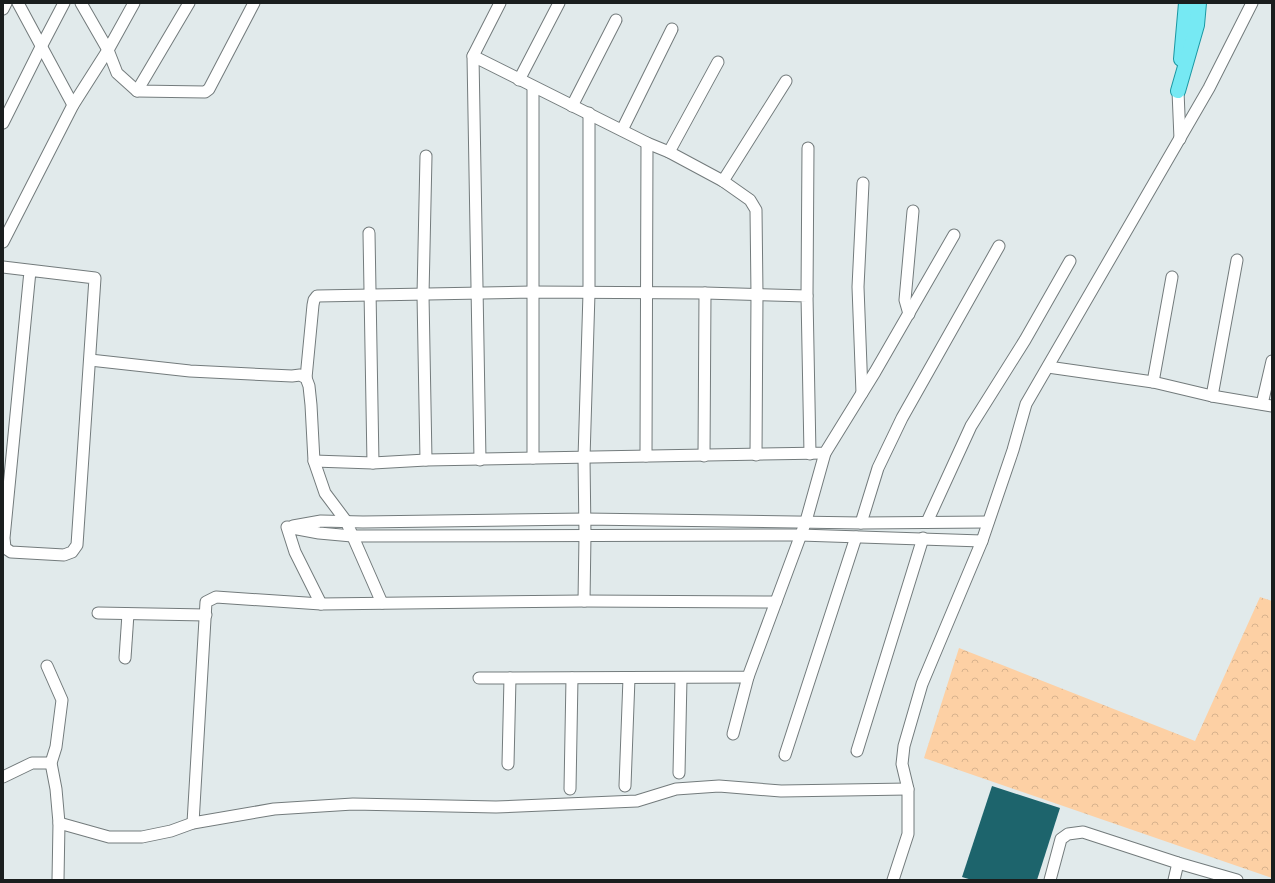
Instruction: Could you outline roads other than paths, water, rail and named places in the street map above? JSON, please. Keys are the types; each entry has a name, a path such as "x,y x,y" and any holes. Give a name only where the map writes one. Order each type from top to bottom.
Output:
{"main road":[{"path":"1178,91 1186,3"},
{"path":"1178,91 1197,25 1199,3"}],"street":[{"path":"3,9 6,3"},
{"path":"18,3 73,105"},
{"path":"3,123 64,3"},
{"path":"81,3 108,50 117,73 137,91 205,92 209,89 254,3"},
{"path":"3,242 73,105 108,50 134,3"},
{"path":"137,91 189,3"},
{"path":"480,460 473,56 500,3"},
{"path":"519,80 559,3"},
{"path":"893,880 908,834 908,789 902,764 904,746 922,684 982,541 1013,450 1026,404 1180,140 1209,88 1252,3"},
{"path":"572,106 616,20"},
{"path":"622,130 672,29"},
{"path":"473,56 647,143 669,152 724,181 750,200 756,210 756,455"},
{"path":"669,152 718,62"},
{"path":"724,181 786,81"},
{"path":"533,87 533,458"},
{"path":"1178,91 1180,140"},
{"path":"584,601 586,535 584,458 589,293 589,113"},
{"path":"646,456 647,143"},
{"path":"808,148 807,296 810,454"},
{"path":"426,156 423,295 426,460"},
{"path":"862,393 858,287 863,183"},
{"path":"909,314 905,300 913,211"},
{"path":"369,233 373,463"},
{"path":"733,734 748,677 806,521 825,453 954,236"},
{"path":"861,523 878,468 902,418 1000,246"},
{"path":"1212,396 1237,260"},
{"path":"927,522 971,426 1025,340 1070,261"},
{"path":"3,267 96,278 77,545 72,552 64,555 11,552 5,548 4,538 30,271"},
{"path":"1152,382 1172,277"},
{"path":"382,603 346,522 325,492 314,461 311,405 309,386 306,378 314,300 317,296 532,292 705,293 807,296"},
{"path":"704,456 705,293"},
{"path":"90,360 190,371 292,376 300,375 306,378"},
{"path":"1048,367 1152,382 1212,396 1267,405 1272,361"},
{"path":"314,461 373,463 426,460 825,453"},
{"path":"287,527 322,521 585,519 806,521 861,523 988,522"},
{"path":"287,527 318,534 352,536 800,535 982,541"},
{"path":"287,527 295,552 321,604"},
{"path":"785,755 856,537"},
{"path":"857,751 923,538"},
{"path":"193,822 206,602 216,597 321,604 584,601 776,602"},
{"path":"98,614 206,615"},
{"path":"125,658 128,614"},
{"path":"47,666 62,700 56,747 51,763 60,823 58,880"},
{"path":"479,678 748,677"},
{"path":"508,764 510,678"},
{"path":"570,789 572,678"},
{"path":"625,786 629,678"},
{"path":"679,772 681,678"},
{"path":"5,772 32,763 51,763"},
{"path":"60,823 109,837 142,837 171,831 193,822 274,809 353,804 496,807 638,801 676,789 720,786 781,791 908,789"},
{"path":"1050,880 1061,839 1068,834 1083,832 1178,863 1237,880"},
{"path":"1174,880 1178,863"}]}
